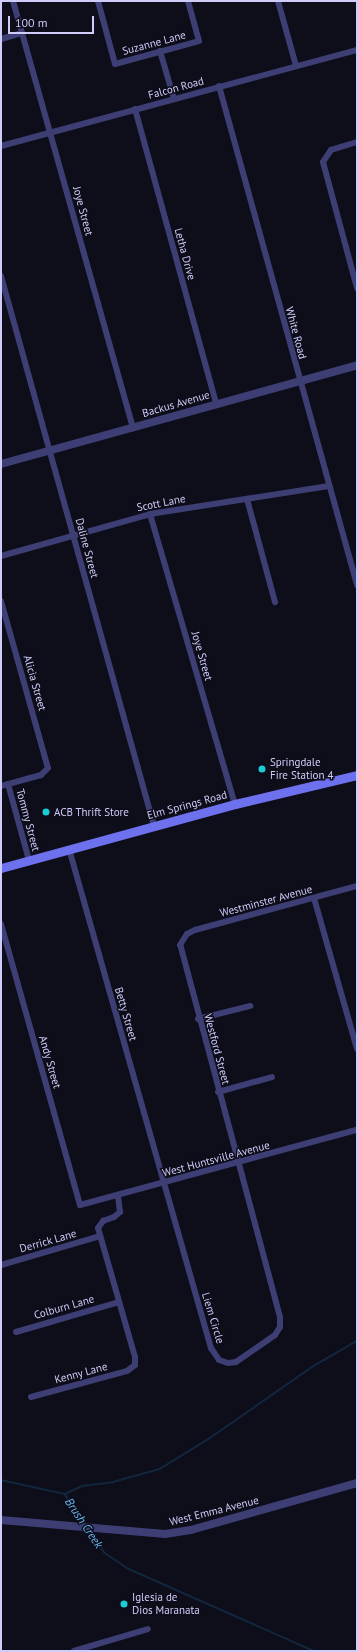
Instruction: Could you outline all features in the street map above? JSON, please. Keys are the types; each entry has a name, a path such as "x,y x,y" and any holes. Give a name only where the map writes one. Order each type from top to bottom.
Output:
{"main road":[{"name":"Elm Springs Road","path":"1,868 235,804 357,775"}],"street":[{"name":"Joye Street","path":"13,1 133,428"},
{"name":"Suzanne Lane","path":"98,1 115,64 199,42 188,1"},
{"path":"278,1 296,66"},
{"path":"1,39 22,33"},
{"name":"Falcon Road","path":"1,146 357,50"},
{"path":"160,51 174,99"},
{"name":"White Road","path":"219,86 299,381 357,585"},
{"name":"Letha Drive","path":"135,110 216,404"},
{"path":"357,142 331,150 323,162 357,288"},
{"name":"Daline Street","path":"1,276 154,826"},
{"name":"Backus Avenue","path":"1,464 357,365"},
{"name":"Scott Lane","path":"1,556 150,514 329,486"},
{"path":"247,499 275,602"},
{"name":"Joye Street","path":"150,514 235,804"},
{"name":"Alicia Street","path":"1,601 48,771 8,784"},
{"path":"1,786 8,784"},
{"name":"Tommy Street","path":"8,784 29,860"},
{"name":"Betty Street","path":"69,849 163,1184"},
{"name":"Westminster Avenue","path":"182,939 195,930 357,886"},
{"path":"314,898 357,1049"},
{"name":"Andy Street","path":"1,924 80,1205"},
{"name":"Westford Street","path":"182,939 180,952 237,1164"},
{"path":"198,1019 250,1006"},
{"path":"218,1092 272,1077"},
{"name":"West Huntsville Avenue","path":"80,1205 237,1164 357,1130"},
{"name":"Liem Circle","path":"163,1184 213,1353 223,1362 236,1362 275,1334 280,1322 237,1164"},
{"path":"118,1195 120,1212 100,1224 100,1236 119,1302"},
{"name":"Derrick Lane","path":"1,1265 100,1236"},
{"name":"Colburn Lane","path":"16,1332 119,1302"},
{"name":"Kenny Lane","path":"32,1397 127,1371 134,1365 136,1357 119,1302"},
{"name":"West Emma Avenue","path":"1,1520 69,1525 149,1534 177,1533 357,1483"},
{"path":"74,1651 148,1630"}],"waterway":[{"path":"65,1494 82,1486 113,1482 160,1469 210,1438 312,1367 357,1341"},
{"name":"Brush Creek","path":"1,1480 65,1494 84,1523"},
{"name":"Brush Creek","path":"89,1531 105,1553 129,1569 314,1651"}],"place":[{"name":"Springdale Fire Station 4","path":"262,769"},
{"name":"ACB Thrift Store","path":"46,812"},
{"name":"Iglesia de Dios Maranata","path":"124,1604"}]}
